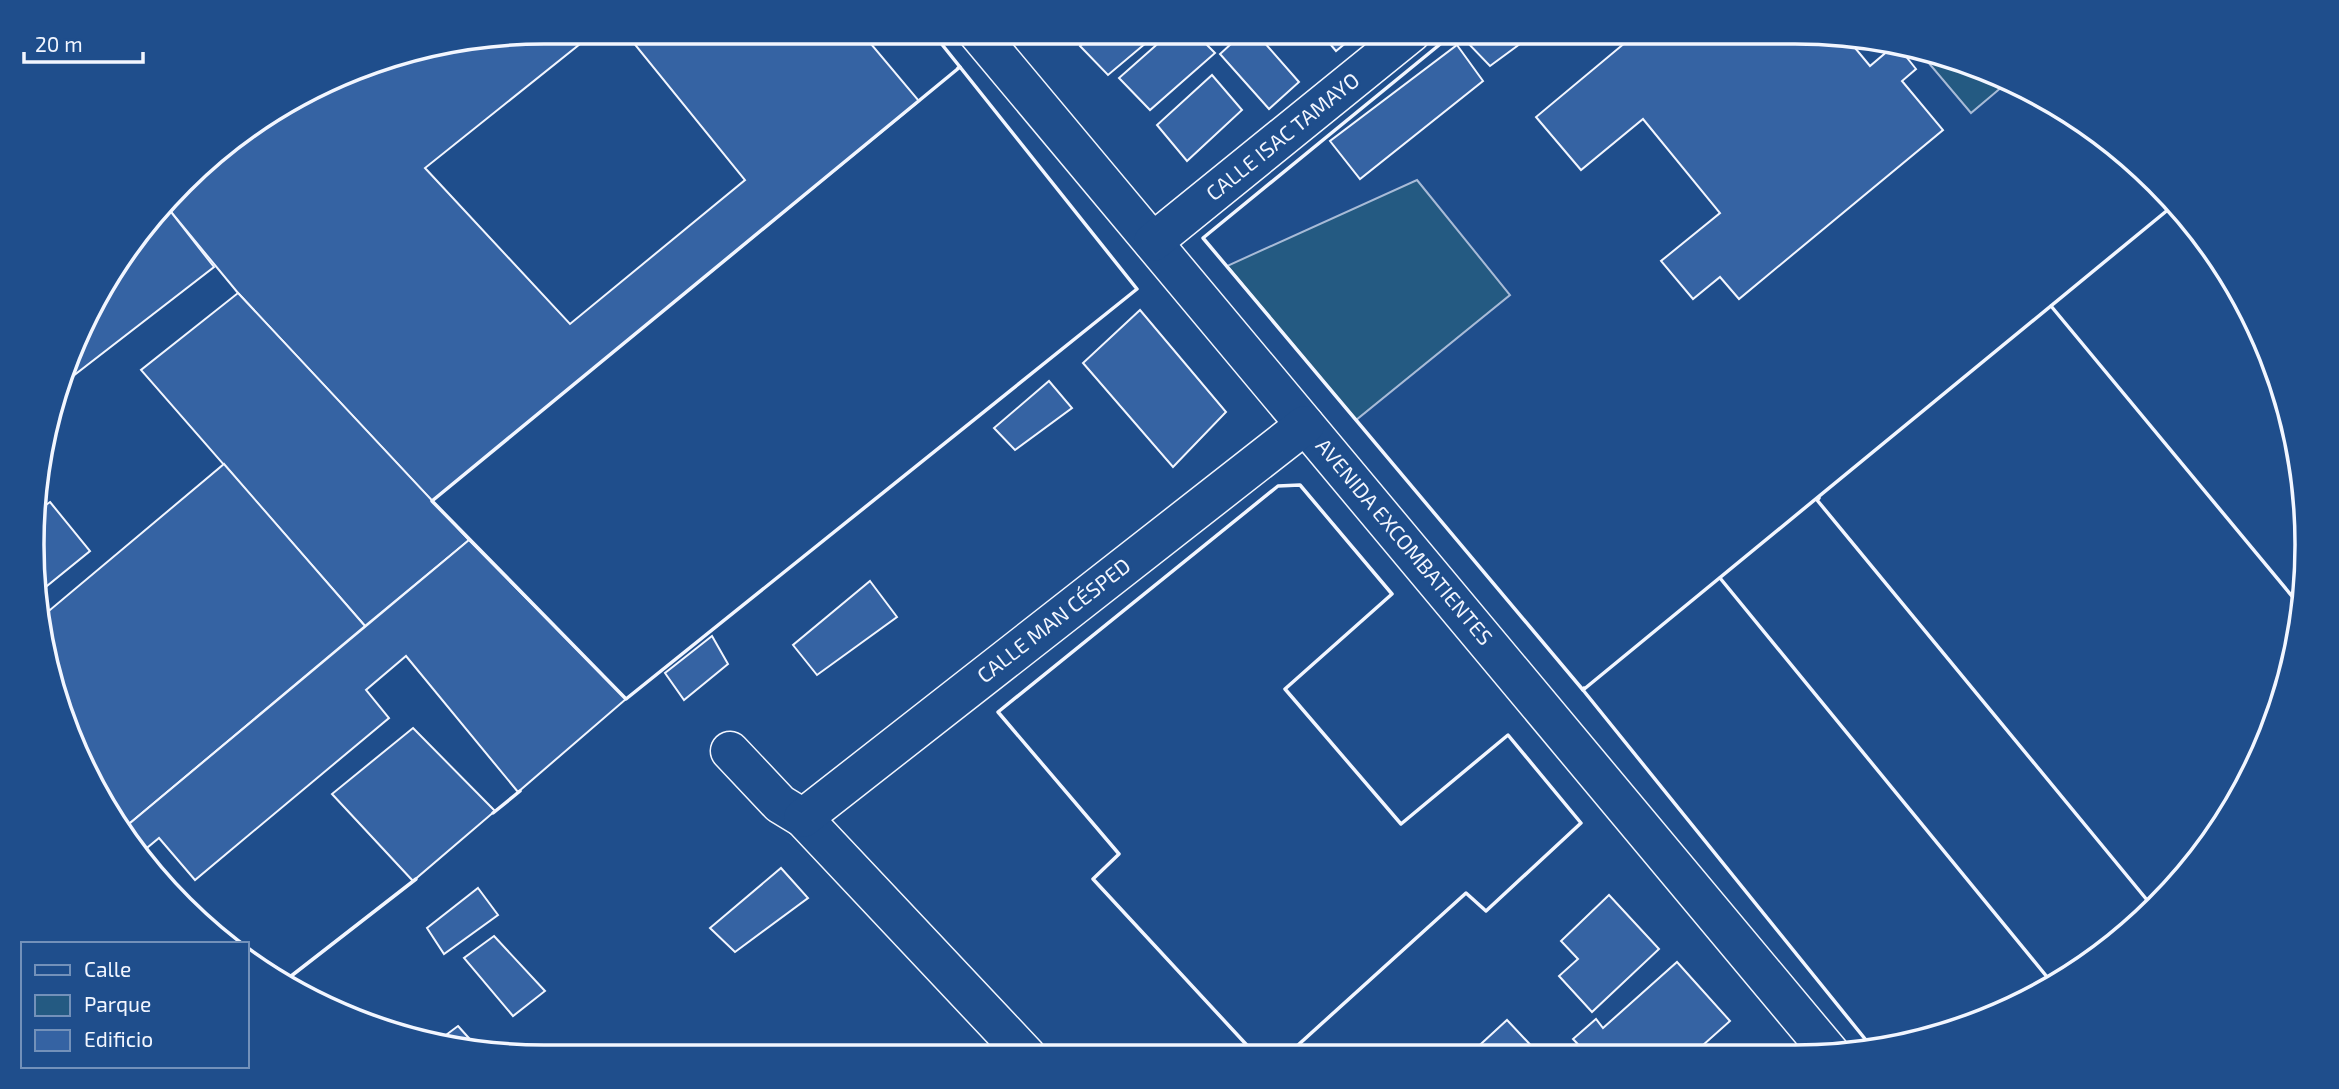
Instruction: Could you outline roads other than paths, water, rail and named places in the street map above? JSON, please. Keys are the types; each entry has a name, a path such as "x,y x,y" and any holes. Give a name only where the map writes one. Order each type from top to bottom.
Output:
{"street":[{"name":"AVENIDA EXCOMBATIENTES","path":"987,44 1823,1044"},
{"name":"CALLE ISAC TAMAYO","path":"1153,242 1397,44"},
{"name":"CALLE MAN CÉSPED","path":"803,818 1305,425"},
{"path":"730,751 780,804 803,818 1017,1045"}]}
